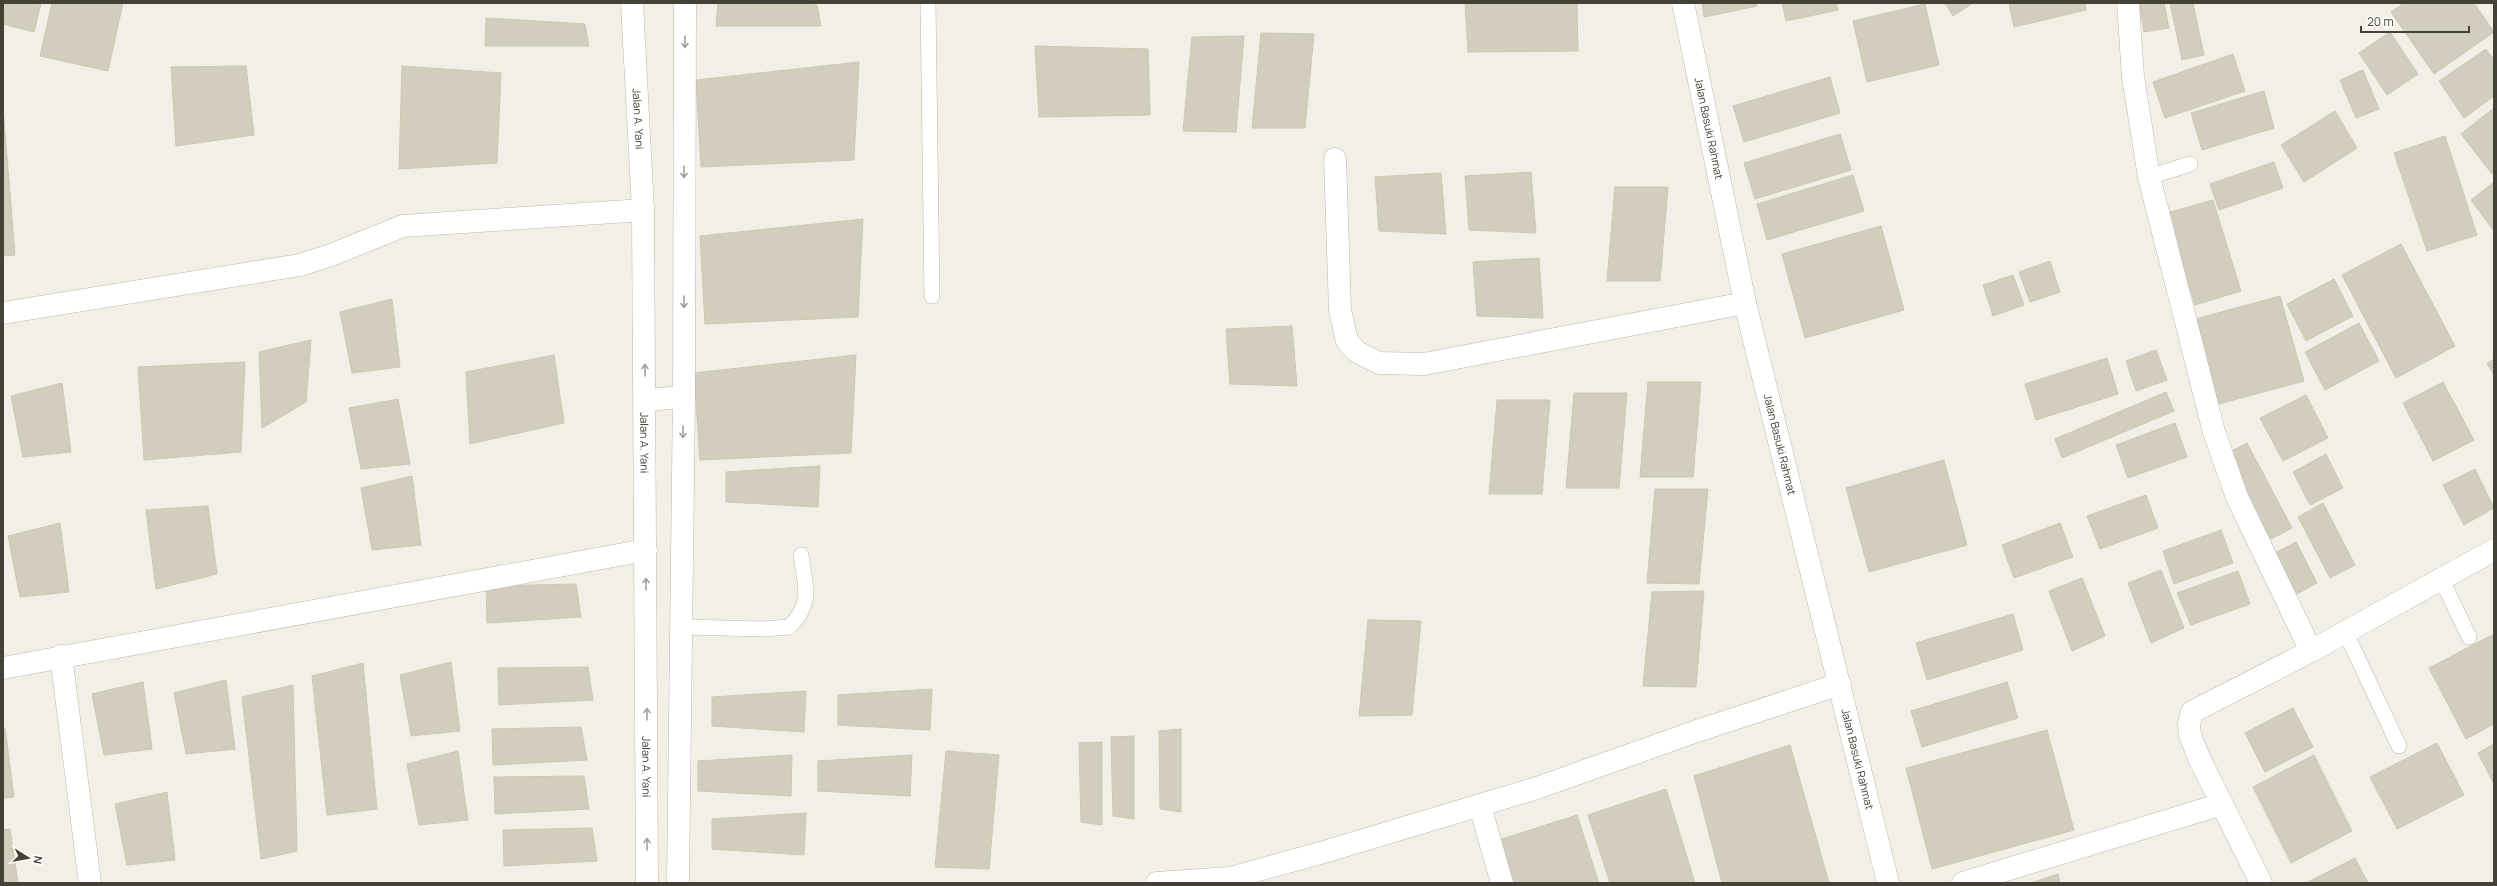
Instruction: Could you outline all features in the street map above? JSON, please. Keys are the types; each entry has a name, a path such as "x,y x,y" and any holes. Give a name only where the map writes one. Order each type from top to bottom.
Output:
{"street":[{"name":"Jalan A. Yani","path":"632,3 643,210 647,883"},
{"path":"678,883 684,397 685,3"},
{"name":"Jalan Basuki Rahmat","path":"1683,3 1746,303 1888,883"},
{"path":"2128,3 2133,77 2149,177 2214,432 2237,496 2311,651"},
{"path":"1335,159 1340,310 1346,341 1357,352 1369,360 1379,363 1411,365 1438,362 1746,303"},
{"path":"3,313 300,265 331,255 403,226 643,210"},
{"path":"645,400 684,397"},
{"path":"3,668 61,656 646,550"},
{"path":"2261,883 2190,735 2189,724 2192,712 2311,651 2494,550"},
{"path":"61,656 90,883"},
{"path":"1157,883 1230,880 1480,806 1840,684"},
{"path":"1963,883 2222,804"},
{"path":"1480,806 1502,883"}],"lane":[{"path":"928,3 932,296"},
{"path":"2149,177 2190,164"},
{"path":"681,627 764,629 789,628 800,616 806,600 800,555"},
{"path":"2441,578 2469,637"},
{"path":"2345,632 2399,746"}],"building":[{"path":"3,3 41,3 34,32 3,24"},
{"path":"52,3 123,3 108,71 40,56"},
{"path":"718,3 817,5 821,26 716,26"},
{"path":"1465,3 1577,3 1578,51 1468,52"},
{"path":"1702,3 1756,3 1757,6 1704,17"},
{"path":"1782,3 1836,3 1838,10 1786,21"},
{"path":"1945,3 1973,3 1953,16"},
{"path":"2009,3 2085,3 2086,10 2014,27"},
{"path":"2139,3 2164,3 2169,28 2144,32"},
{"path":"2170,3 2193,3 2204,55 2182,60"},
{"path":"2404,3 2474,3 2494,32 2434,74 2391,12"},
{"path":"1925,4 1939,65 1867,82 1853,21"},
{"path":"486,18 585,24 589,46 485,46"},
{"path":"2390,32 2418,74 2387,95 2359,53"},
{"path":"1261,33 1314,34 1305,128 1252,128"},
{"path":"1244,36 1236,132 1183,131 1192,37"},
{"path":"1035,46 1148,49 1150,115 1039,117"},
{"path":"2486,49 2494,60 2494,96 2464,118 2439,81"},
{"path":"2233,54 2245,91 2165,118 2153,82"},
{"path":"859,62 854,160 701,167 696,80"},
{"path":"246,66 254,135 176,146 171,67"},
{"path":"402,66 501,73 497,163 399,169"},
{"path":"2363,70 2379,109 2356,118 2340,80"},
{"path":"1830,77 1840,113 1744,142 1733,106"},
{"path":"2264,91 2274,128 2202,150 2191,113"},
{"path":"3,108 15,255 3,256"},
{"path":"2494,108 2494,172 2492,174 2461,134"},
{"path":"2335,111 2357,148 2304,182 2281,145"},
{"path":"1840,134 1851,170 1755,199 1744,163"},
{"path":"2445,136 2477,235 2427,251 2394,153"},
{"path":"2274,162 2283,188 2219,210 2210,184"},
{"path":"1531,172 1536,233 1469,230 1465,176"},
{"path":"1441,173 1446,234 1379,231 1375,177"},
{"path":"1853,175 1864,211 1767,240 1757,204"},
{"path":"2494,182 2494,231 2471,200"},
{"path":"1615,187 1668,187 1660,281 1607,281"},
{"path":"2213,200 2241,291 2195,305 2167,213"},
{"path":"863,219 858,317 705,324 700,236"},
{"path":"1881,226 1904,310 1805,338 1782,254"},
{"path":"2401,244 2455,346 2396,378 2342,275"},
{"path":"1539,258 1543,318 1477,316 1473,262"},
{"path":"2050,261 2060,292 2030,302 2019,272"},
{"path":"2013,275 2024,305 1993,316 1983,285"},
{"path":"2334,279 2353,316 2306,341 2287,304"},
{"path":"2280,296 2304,381 2215,405 2192,320"},
{"path":"392,299 400,367 352,373 340,312"},
{"path":"2359,323 2379,361 2325,390 2305,352"},
{"path":"1292,326 1297,386 1230,384 1226,329"},
{"path":"311,340 306,402 262,428 259,352"},
{"path":"2156,350 2167,380 2136,391 2126,361"},
{"path":"554,355 564,423 470,444 466,372"},
{"path":"856,355 851,453 700,460 694,373"},
{"path":"2107,358 2118,394 2036,420 2025,384"},
{"path":"2494,359 2494,375 2487,363"},
{"path":"245,362 241,452 144,460 138,367"},
{"path":"1648,382 1701,382 1693,477 1640,477"},
{"path":"2443,382 2474,440 2433,461 2403,403"},
{"path":"62,383 71,452 23,457 11,396"},
{"path":"2166,392 2174,411 2062,458 2055,439"},
{"path":"1574,393 1627,393 1619,488 1566,488"},
{"path":"2306,395 2328,438 2283,461 2260,418"},
{"path":"398,399 410,464 361,469 349,408"},
{"path":"1497,400 1550,400 1542,494 1489,494"},
{"path":"2175,423 2187,457 2128,478 2116,445"},
{"path":"2247,443 2292,528 2271,539 2226,454"},
{"path":"2326,454 2343,488 2310,505 2293,472"},
{"path":"1944,460 1967,545 1869,572 1846,488"},
{"path":"820,466 818,507 726,502 726,472"},
{"path":"2475,469 2494,508 2464,525 2443,485"},
{"path":"412,476 421,545 372,550 361,488"},
{"path":"1655,489 1708,489 1699,584 1647,583"},
{"path":"2146,495 2158,528 2100,549 2087,516"},
{"path":"2323,503 2355,565 2330,578 2298,517"},
{"path":"208,506 217,574 156,589 146,510"},
{"path":"60,523 69,592 20,597 8,536"},
{"path":"2060,523 2073,557 2014,578 2002,545"},
{"path":"2221,530 2233,563 2174,584 2163,551"},
{"path":"2296,542 2317,583 2295,595 2273,554"},
{"path":"2161,570 2184,628 2151,643 2128,583"},
{"path":"2238,571 2250,604 2191,625 2177,593"},
{"path":"2082,578 2105,636 2072,651 2049,591"},
{"path":"576,584 581,617 487,623 486,586"},
{"path":"1704,591 1696,687 1643,686 1652,592"},
{"path":"2013,614 2023,650 1927,680 1916,643"},
{"path":"1368,620 1421,621 1412,715 1359,716"},
{"path":"2494,634 2494,724 2466,739 2429,668"},
{"path":"451,662 460,731 411,736 400,675"},
{"path":"363,663 377,809 327,815 312,676"},
{"path":"588,667 593,700 499,705 498,668"},
{"path":"226,680 235,749 186,754 174,693"},
{"path":"143,682 152,749 104,755 92,694"},
{"path":"2007,682 2018,718 1922,747 1911,711"},
{"path":"293,685 297,851 261,859 242,697"},
{"path":"932,689 930,730 838,725 838,695"},
{"path":"806,691 804,732 712,726 712,697"},
{"path":"2293,708 2313,747 2265,772 2245,733"},
{"path":"581,727 587,760 493,765 492,729"},
{"path":"5,728 14,797 3,798 3,729"},
{"path":"1181,729 1181,812 1160,809 1159,731"},
{"path":"2047,730 2074,830 1932,869 1906,768"},
{"path":"1134,736 1134,819 1113,816 1111,737"},
{"path":"1102,742 1102,825 1081,822 1079,743"},
{"path":"2437,743 2464,795 2397,829 2370,777"},
{"path":"2494,744 2494,784 2478,753"},
{"path":"1790,745 1829,883 1722,883 1694,776"},
{"path":"458,751 468,820 419,825 407,764"},
{"path":"946,751 999,755 989,869 935,867"},
{"path":"792,755 791,796 698,791 698,761"},
{"path":"912,755 910,796 818,791 818,761"},
{"path":"2314,755 2352,831 2291,863 2253,787"},
{"path":"584,776 589,809 495,814 494,777"},
{"path":"1666,789 1695,883 1610,883 1588,815"},
{"path":"167,792 175,860 127,865 115,804"},
{"path":"806,813 804,855 712,849 712,819"},
{"path":"1577,815 1599,883 1513,883 1499,840"},
{"path":"592,828 597,861 504,866 503,830"},
{"path":"10,829 18,883 3,883 3,830"},
{"path":"2355,858 2368,883 2306,883"},
{"path":"2058,874 2060,883 2031,883"}]}
